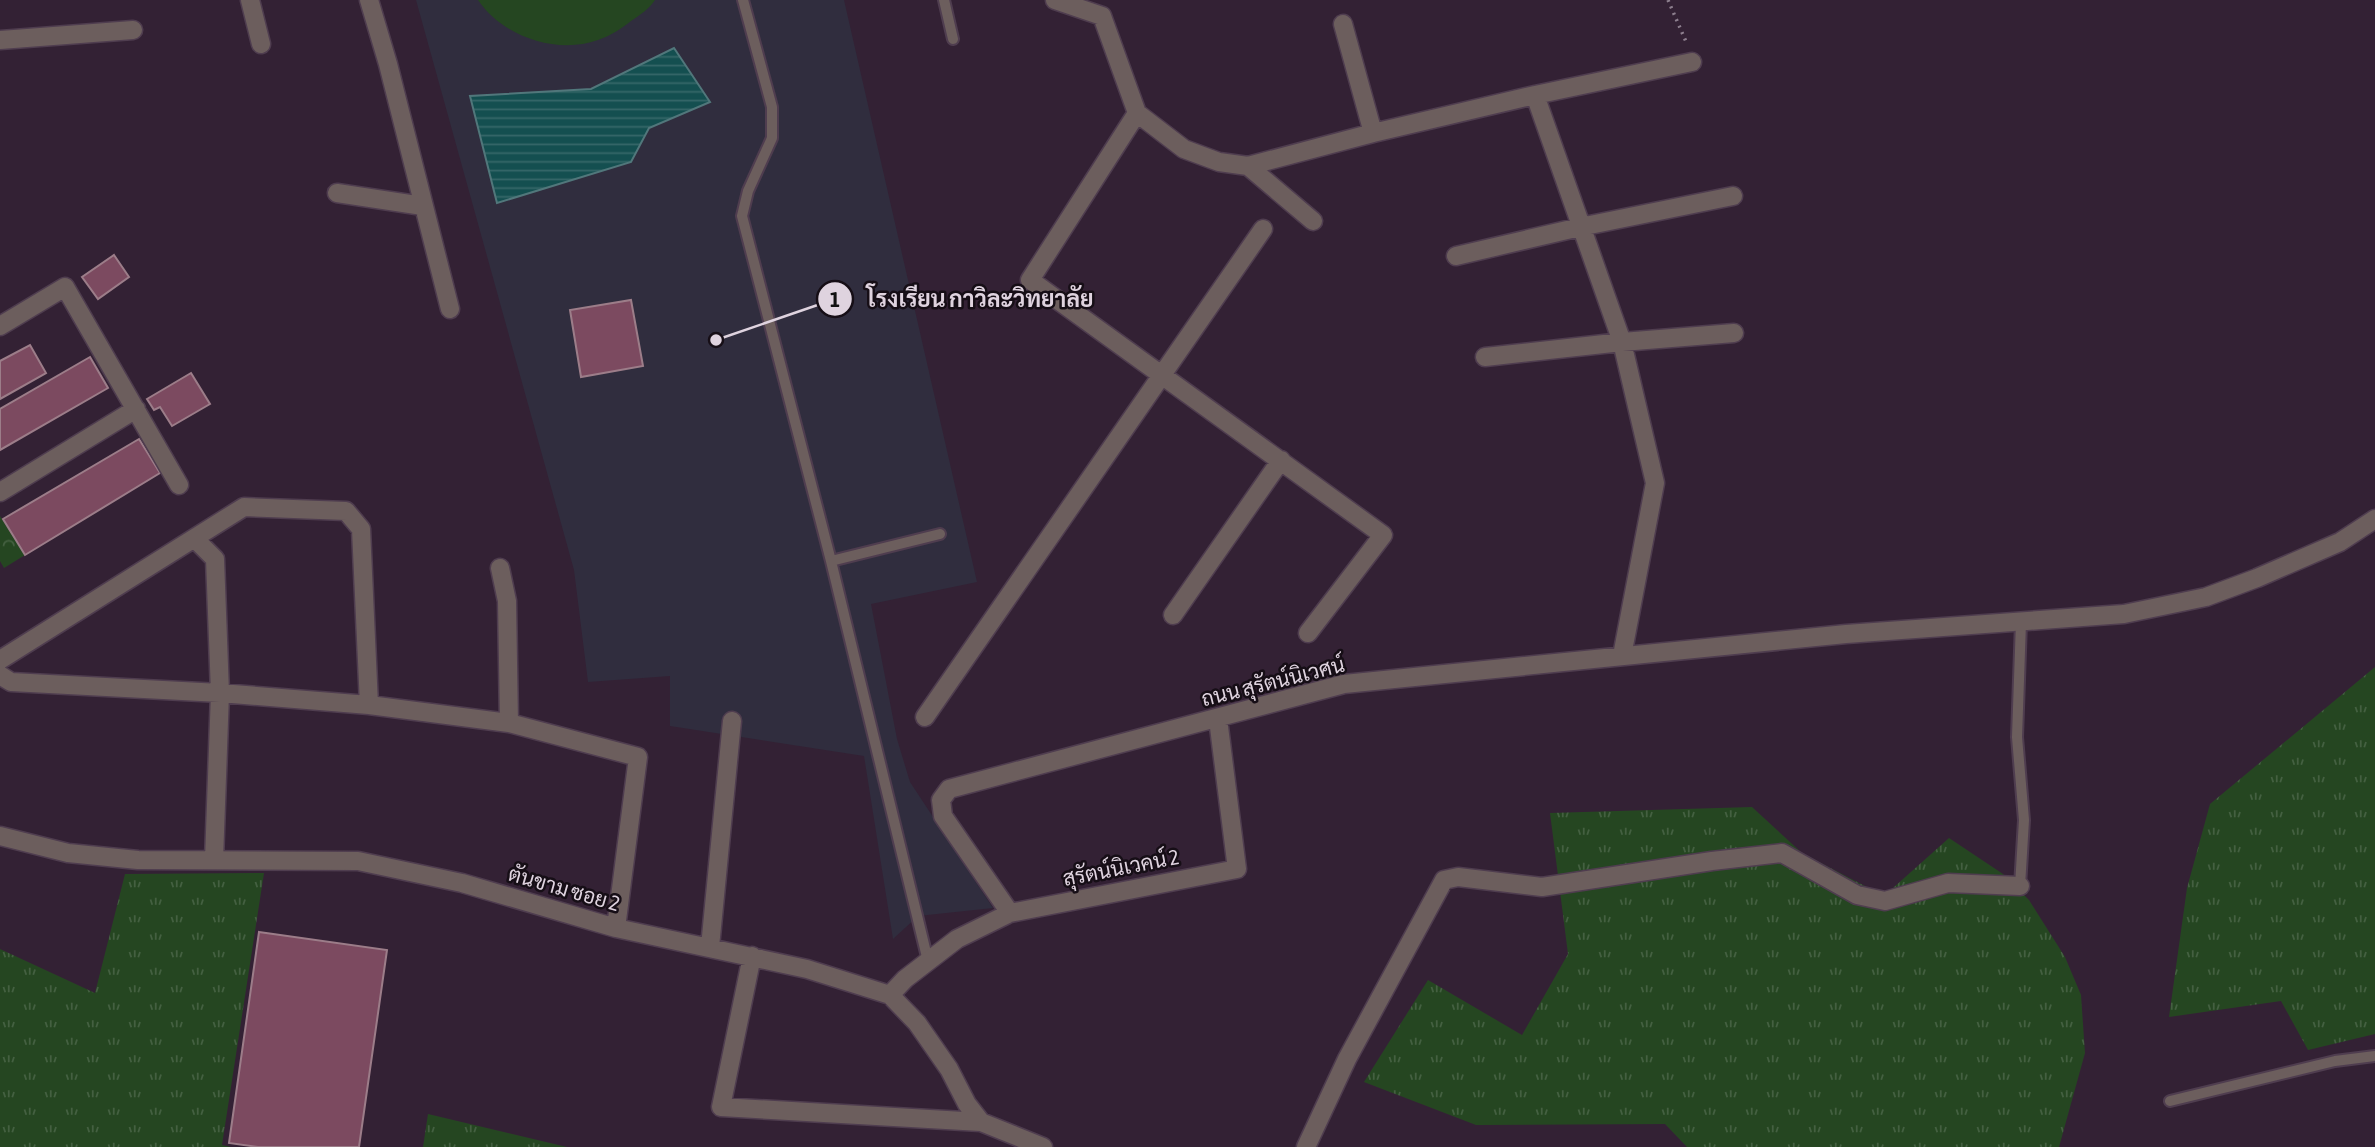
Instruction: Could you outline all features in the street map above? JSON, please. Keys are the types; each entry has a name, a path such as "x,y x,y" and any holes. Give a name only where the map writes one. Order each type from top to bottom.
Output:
{"street":[{"path":"250,0 261,44"},
{"path":"369,0 388,64 450,309"},
{"path":"1055,0 1100,8 1137,113 1184,149 1219,162 1248,166 1535,95 1692,62"},
{"path":"1343,24 1373,133"},
{"path":"0,40 133,30"},
{"path":"1535,95 1622,342 1655,483 1622,656"},
{"path":"1137,113 1030,280 1383,535 1308,633"},
{"path":"1248,166 1313,221"},
{"path":"337,193 423,206"},
{"path":"1456,256 1733,196"},
{"path":"925,717 1263,229"},
{"path":"0,326 65,287 179,485"},
{"path":"1485,357 1734,333"},
{"path":"0,492 136,409"},
{"path":"1173,615 1281,460"},
{"path":"0,660 244,507 346,511 361,529 369,705"},
{"name":"ถนน สุรัตน์นิเวศน์","path":"1010,913 943,816 941,800 949,789 1344,684 1846,634 2124,614 2206,597 2257,578 2340,542 2375,519"},
{"path":"195,539 215,559 220,693 214,860"},
{"path":"500,568 508,601 509,723"},
{"path":"0,675 12,682 220,693 369,705 509,723 638,757 616,928"},
{"name":"สุรัตน์นิเวคน์ 2","path":"890,995 905,979 957,939 1010,913 1237,869 1218,719"},
{"path":"710,947 732,721"},
{"name":"ตันขาม ซอย 2","path":"0,835 68,853 138,860 358,861 462,883 616,928 807,969 890,995 917,1023 981,1122"},
{"path":"1306,1147 1347,1059 1444,880 1458,877 1542,887 1782,853 1857,895 1885,901 1948,883 2020,886"},
{"path":"752,956 721,1107 981,1122 1042,1147"}],"lane":[{"path":"743,0 772,107 772,138 748,191 742,216 831,561 928,961"},
{"path":"944,0 953,39"},
{"path":"831,561 940,534"},
{"path":"2020,886 2024,820 2017,737 2021,622"},
{"path":"2170,1101 2335,1061 2375,1056"}],"path":[{"path":"1668,0 1692,62"}],"shaded area":[{"path":"416,0 844,0 977,582 871,604 897,739 910,782 993,908 918,916 893,939 864,756 670,726 670,676 588,682 574,570"},
{"path":"674,48 710,102 649,128 631,162 497,203 470,96 591,89"}],"green space":[{"path":"478,0 655,0 644,12 611,34 582,44 565,45 531,39 515,32 488,13"},
{"path":"0,516 25,555 4,568 0,561"},
{"path":"2375,667 2375,1034 2308,1050 2281,1001 2169,1017 2187,888 2210,804"},
{"path":"1752,807 1802,853 1884,896 1949,838 2003,874 2029,900 2065,957 2081,995 2085,1053 2059,1147 1687,1147 1665,1124 1476,1125 1364,1082 1428,980 1522,1035 1568,954 1550,813"},
{"path":"264,873 222,1145 231,1147 0,1147 0,949 95,993 125,874"},
{"path":"428,1114 567,1147 423,1147"}],"building":[{"path":"114,255 129,277 98,299 82,277"},
{"path":"631,300 643,366 581,377 570,310"},
{"path":"30,345 46,373 0,399 0,361"},
{"path":"90,357 108,388 0,450 0,409"},
{"path":"191,373 210,404 172,426 160,407 154,410 147,399"},
{"path":"139,439 160,473 25,555 3,519"},
{"path":"259,932 387,950 359,1147 258,1147 229,1143"}],"place":[{"name":"โรงเรียน กาวิละวิทยาลัย","path":"716,340"}]}
